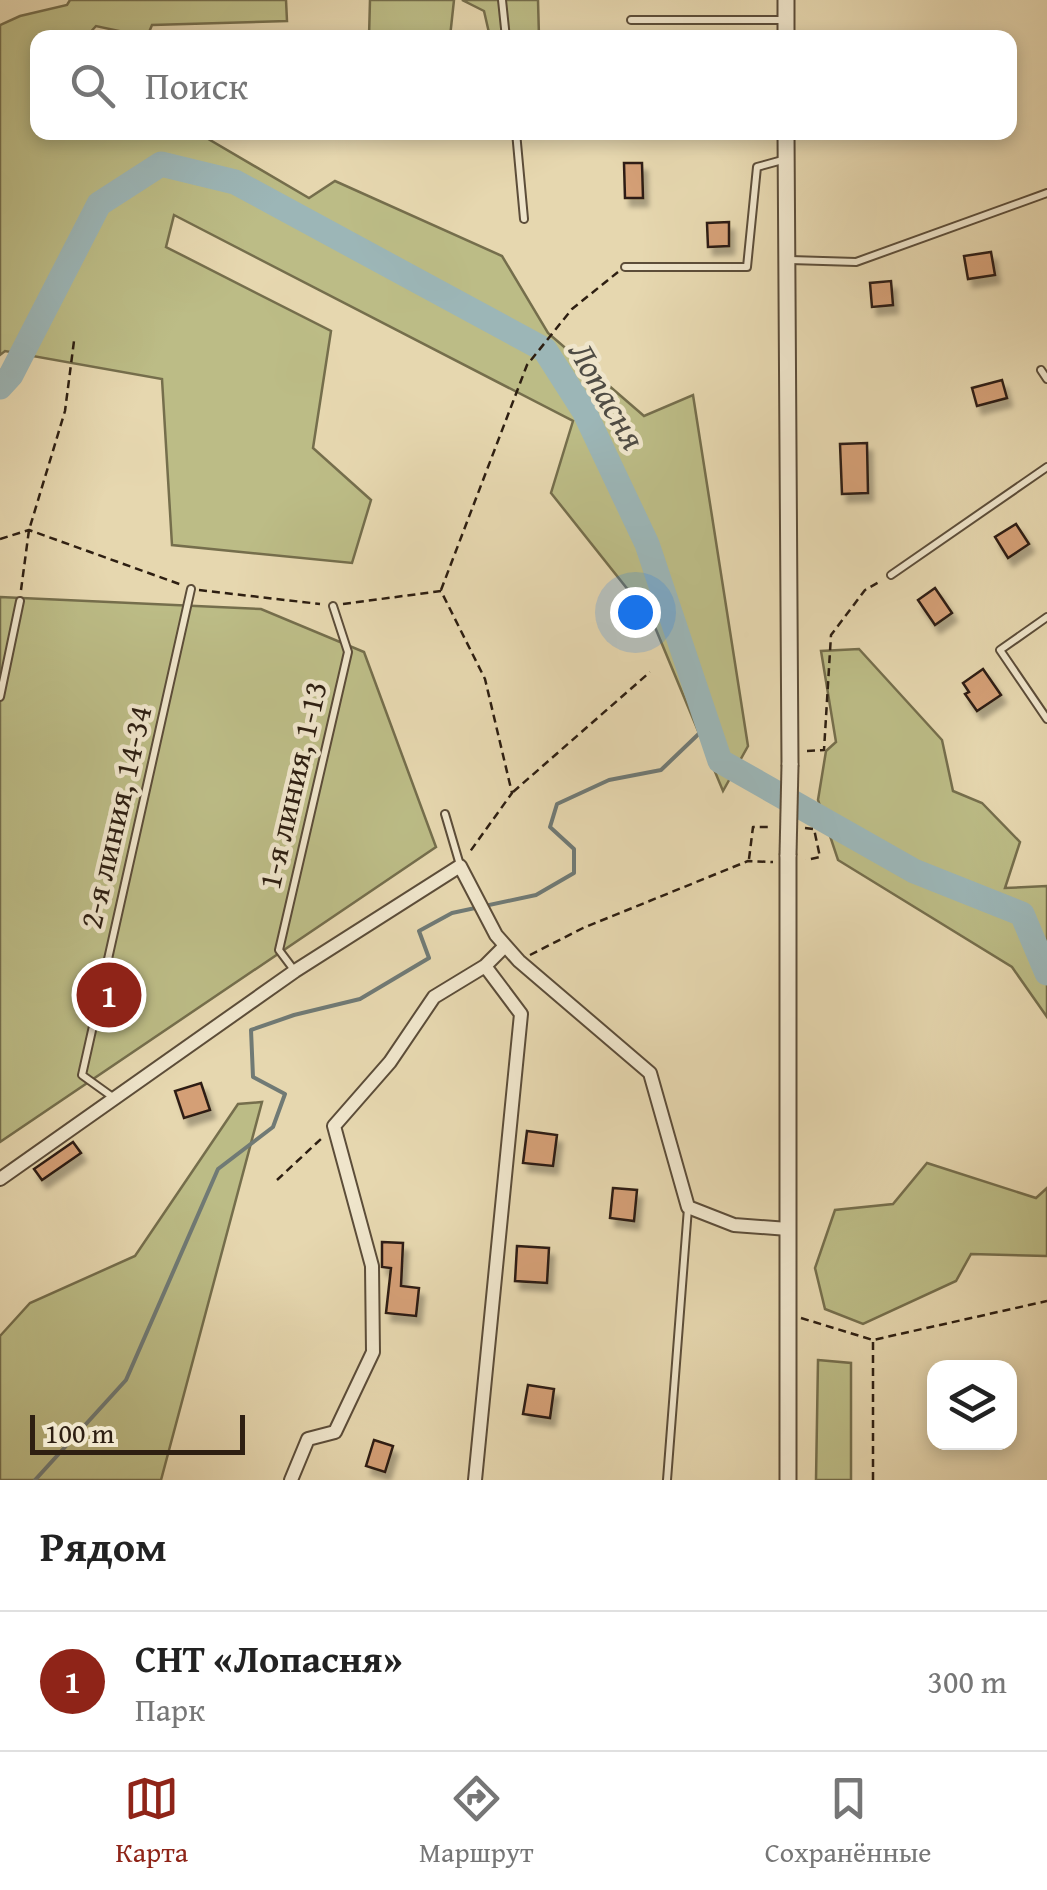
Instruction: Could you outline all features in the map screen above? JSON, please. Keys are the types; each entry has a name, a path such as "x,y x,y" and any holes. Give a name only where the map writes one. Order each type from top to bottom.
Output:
{"street":[{"path":"786,0 786,30"},
{"path":"786,140 792,759 782,858 788,1480"},
{"path":"0,1179 295,971 460,866 501,940 519,961 650,1073 688,1207 734,1225 788,1229"},
{"path":"291,1480 308,1440 335,1432 373,1352 372,1266 334,1126 390,1062 434,997 485,966 501,940"},
{"path":"474,1480 521,1014 485,966"}],"lane":[{"path":"502,0 505,30"},
{"path":"631,20 786,20"},
{"path":"517,140 524,219"},
{"path":"625,267 748,267 757,167 786,160"},
{"path":"785,260 856,262 1047,193"},
{"path":"1041,370 1047,379"},
{"path":"891,575 1047,467"},
{"name":"2-я линия, 14-34","path":"115,1098 82,1075 192,589"},
{"path":"0,697 20,602"},
{"name":"1-я линия, 1-13","path":"295,971 280,950 348,652 333,606"},
{"path":"1047,618 1000,650 1047,720"},
{"path":"445,814 460,866"},
{"path":"667,1480 688,1207"}],"path":[{"path":"512,794 485,679 441,592 526,365 572,309 625,267"},
{"path":"20,602 29,530 65,411 74,341"},
{"path":"0,539 29,530 192,589 333,606 441,592"},
{"path":"792,759 824,750 831,634 865,590 891,575"},
{"path":"460,866 512,794 650,672"},
{"path":"519,961 583,928 748,861 782,858"},
{"path":"277,1180 334,1126"},
{"path":"788,1314 873,1340 1047,1301"},
{"path":"873,1340 873,1480"}],"green space":[{"path":"70,0 286,0 287,21 152,25 150,30 96,26 92,30 30,30 30,140 210,140 309,198 335,181 502,256 548,333 644,416 693,395 748,746 723,791 652,620 551,493 573,421 174,215 166,247 331,331 313,448 371,500 352,563 172,545 162,379 5,351 0,355 0,25 67,5"},
{"path":"370,0 454,0 451,30 369,30"},
{"path":"462,0 538,0 539,30 488,30 484,11"},
{"path":"0,597 261,609 364,652 436,847 0,1142"},
{"path":"859,649 942,740 953,791 982,803 1020,842 1005,888 1047,886 1047,1017 1012,967 838,860 818,800 826,751 836,742 821,651"},
{"path":"262,1102 161,1480 0,1480 0,1336 30,1303 135,1256 238,1104"},
{"path":"927,1163 1036,1198 1047,1188 1047,1256 971,1254 956,1281 863,1324 825,1309 815,1268 835,1210 893,1204"},
{"path":"818,1360 851,1363 851,1480 816,1480"}],"building":[{"path":"624,163 642,163 643,198 625,198"},
{"path":"729,222 729,246 708,247 707,223"},
{"path":"991,252 995,275 968,279 964,256"},
{"path":"891,281 893,305 872,307 870,283"},
{"path":"1002,380 1007,398 977,406 972,388"},
{"path":"867,443 868,493 842,494 840,444"},
{"path":"1016,524 1029,544 1008,558 995,537"},
{"path":"935,588 952,613 935,625 918,600"},
{"path":"983,669 1001,695 977,711 965,694 969,692 963,683"},
{"path":"201,1083 210,1110 184,1118 175,1091"},
{"path":"527,1131 557,1135 553,1166 523,1163"},
{"path":"73,1142 81,1153 42,1180 34,1169"},
{"path":"613,1188 637,1190 634,1221 610,1218"},
{"path":"382,1242 403,1243 401,1286 419,1288 416,1316 386,1313 391,1268 382,1267"},
{"path":"517,1246 549,1248 547,1283 515,1281"},
{"path":"528,1385 554,1389 550,1418 523,1414"},
{"path":"374,1440 393,1446 385,1472 366,1466"}],"waterway":[{"name":"Лопасня","path":"0,387 11,375 99,204 161,164 235,182 545,350 584,411 647,544 720,761 914,871 1022,914 1047,973"},
{"path":"35,1480 126,1380 218,1169 273,1127 285,1094 253,1077 251,1030 360,999 429,958 419,931 452,913 536,895 574,873 574,849 550,827 557,804 609,780 661,770 708,725"}],"place":[{"name":"СНТ «Лопасня»","path":"109,995"}]}
